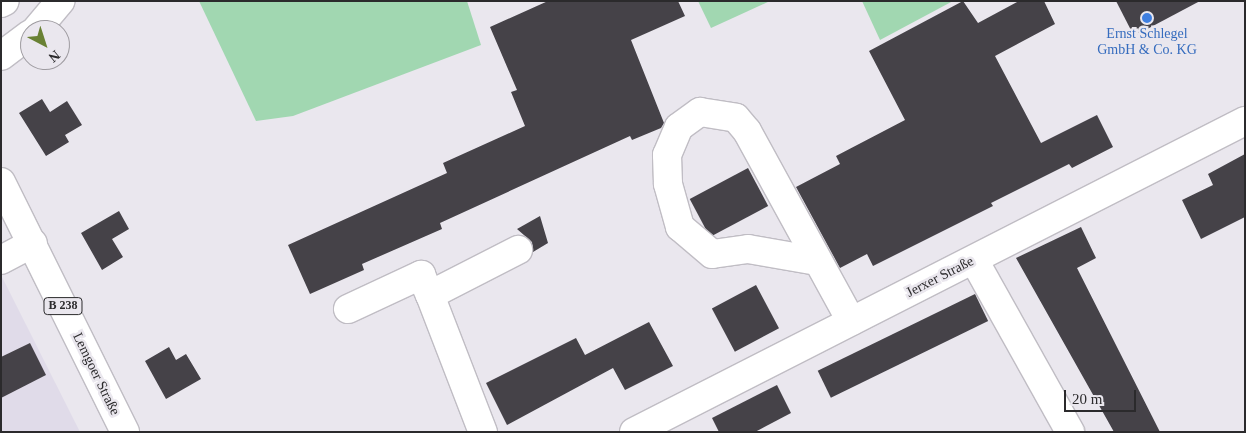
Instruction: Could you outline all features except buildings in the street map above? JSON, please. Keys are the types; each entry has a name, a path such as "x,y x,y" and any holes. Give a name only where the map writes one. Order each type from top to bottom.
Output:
{"street":[{"path":"1,3 5,1"},
{"path":"44,20 60,1"},
{"path":"1,56 20,42"},
{"path":"817,261 748,249 712,254 680,227 668,184 667,155 678,127 700,112 736,118 747,131 851,321"},
{"name":"Jerxer Straße","path":"634,432 1244,123"},
{"name":"Lemgoer Straße","path":"1,182 124,432"},
{"path":"1,260 32,242"},
{"path":"430,294 518,250"},
{"path":"974,260 1070,432"},
{"path":"348,309 421,276 430,294 483,432"}],"shaded area":[{"path":"1,275 80,432 1,432"}],"green space":[{"path":"199,1 467,1 481,45 293,116 256,121"},
{"path":"698,1 770,1 711,28"},
{"path":"862,1 953,1 880,40"}],"place":[{"name":"Ernst Schlegel GmbH & Co. KG","path":"1147,18"}]}
